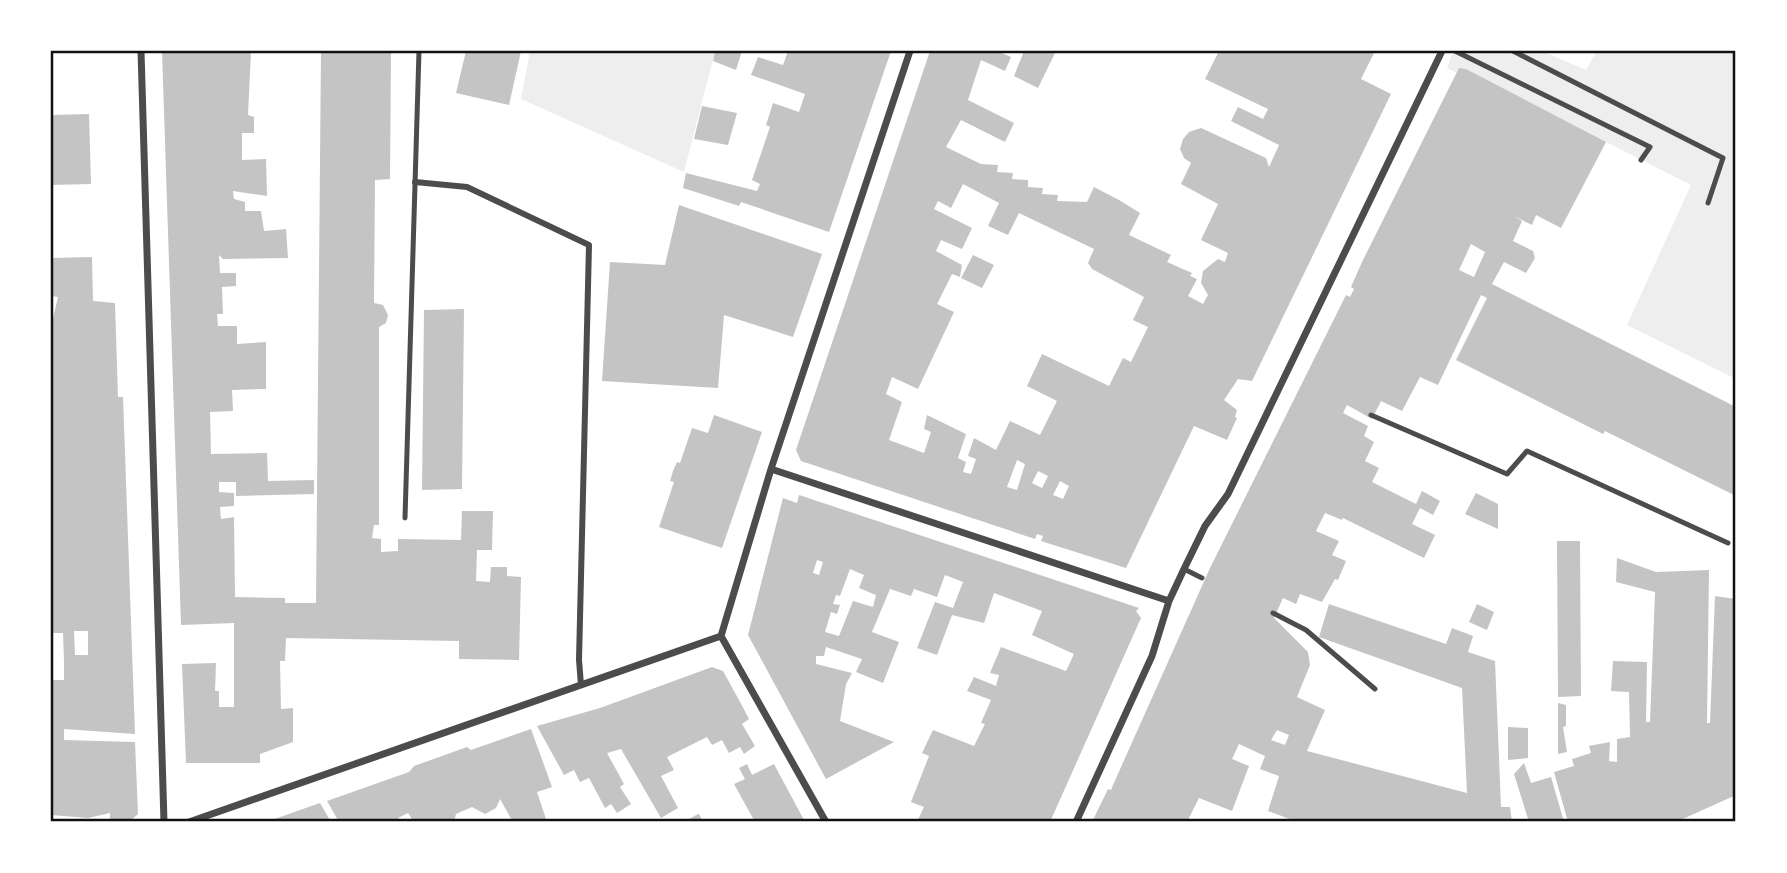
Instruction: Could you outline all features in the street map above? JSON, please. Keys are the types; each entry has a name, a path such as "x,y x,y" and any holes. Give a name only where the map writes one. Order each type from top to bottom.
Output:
{"street":[{"path":"141,51 164,822"},
{"path":"826,822 721,636 771,469 910,51"},
{"path":"1076,822 1152,656 1169,601 1184,569 1205,526 1228,494 1441,51"},
{"path":"415,182 467,187 589,246 579,660 581,685"},
{"path":"771,469 1169,601"},
{"path":"189,822 721,636"}],"lane":[{"path":"405,518 419,51"},
{"path":"1455,51 1650,147 1641,160"},
{"path":"1513,51 1723,158 1708,203"},
{"path":"1371,415 1507,474 1527,451 1728,543"},
{"path":"1184,569 1202,578"},
{"path":"1273,613 1306,630 1375,689"}],"shaded area":[{"path":"530,51 715,51 684,172 521,99"},
{"path":"1453,51 1542,51 1586,70 1597,51 1736,51 1736,379 1627,325 1691,185 1447,68"}],"building":[{"path":"162,51 251,51 248,115 254,117 254,133 242,133 242,160 266,159 267,196 233,191 234,199 245,202 245,211 261,211 264,231 286,229 288,258 223,259 219,255 220,273 236,273 236,286 222,287 223,314 217,314 218,326 237,326 237,344 266,342 266,389 232,390 233,411 210,412 211,454 267,453 268,481 314,480 314,494 236,496 236,482 219,482 219,492 234,493 234,506 220,507 221,519 234,517 235,597 285,598 285,603 316,603 321,51 391,51 390,179 375,180 374,303 383,305 388,315 386,323 379,327 379,525 374,525 372,538 381,539 381,552 398,551 398,539 461,540 462,511 493,511 492,550 477,550 476,581 490,582 491,567 507,567 507,576 521,577 519,660 459,659 459,641 286,638 285,661 280,661 281,709 293,708 293,742 260,754 260,763 186,763 182,664 216,663 215,691 219,691 219,707 234,707 234,623 181,625"},
{"path":"466,51 521,51 509,105 456,93"},
{"path":"715,51 742,51 736,70 713,61"},
{"path":"788,51 891,51 829,232 741,202 739,206 683,188 686,173 757,191 760,184 752,180 770,127 766,125 773,103 799,112 805,94 751,75 758,57 783,65"},
{"path":"930,51 997,51 1011,57 1005,71 981,60 968,100 1014,123 1005,142 961,120 946,147 981,164 998,165 997,172 1013,173 1012,179 1028,180 1028,187 1043,188 1042,194 1058,195 1057,201 1087,202 1094,187 1119,200 1140,213 1129,235 1171,255 1167,262 1192,273 1190,276 1197,279 1188,296 1203,304 1208,295 1201,283 1203,271 1218,259 1225,262 1228,253 1201,240 1218,204 1181,184 1191,163 1184,158 1180,149 1183,139 1189,132 1201,128 1266,158 1269,167 1279,145 1231,121 1238,107 1263,119 1268,109 1205,79 1219,51 1375,51 1361,79 1391,94 1252,381 1238,379 1224,400 1237,410 1237,418 1227,440 1194,426 1126,568 1041,541 1043,536 1037,534 1035,539 801,461 796,450","holes":["963,184 999,203 988,226 1008,235 1019,213 1094,249 1088,263 1092,269 1144,297 1133,320 1148,327 1131,362 1123,358 1109,386 1042,354 1027,386 1057,401 1040,435 1010,421 996,450 974,438 968,456 976,459 971,474 963,472 966,462 958,458 966,434 927,415 924,429 931,432 924,453 889,440 902,402 886,394 892,377 918,389 954,312 937,304 952,274 960,277 962,265 936,251 941,240 962,249 972,228 934,209 938,201 951,208","1017,460 1025,464 1017,490 1007,487","1038,471 1048,476 1042,488 1032,483","1060,481 1069,486 1063,499 1053,495"]},
{"path":"1024,51 1056,51 1038,88 1014,76"},
{"path":"1459,68 1466,69 1606,142 1561,228 1536,215 1532,225 1514,216 1522,221 1513,241 1533,251 1535,258 1526,273 1504,262 1492,284 1736,407 1736,496 1605,431 1603,434 1456,360 1487,298 1481,295 1438,385 1420,377 1402,411 1381,401 1372,419 1347,405 1343,413 1368,426 1364,436 1374,442 1365,461 1379,468 1372,482 1416,504 1422,491 1440,501 1433,515 1420,508 1412,524 1435,535 1424,558 1343,518 1342,520 1325,513 1316,531 1339,541 1332,555 1346,561 1338,580 1335,579 1322,602 1300,594 1296,604 1283,598 1274,618 1308,652 1310,665 1297,697 1325,710 1307,751 1467,793 1462,688 1319,637 1329,604 1446,644 1452,628 1473,636 1468,652 1495,661 1501,807 1510,807 1512,822 1298,822 1268,811 1279,776 1260,769 1265,756 1239,744 1232,759 1249,766 1232,811 1199,798 1187,822 1092,822 1108,789 1111,790 1210,568 1346,295 1350,297 1354,289 1351,287","holes":["1471,244 1485,252 1474,277 1459,270","1277,730 1289,735 1285,745 1271,740"]},
{"path":"702,106 737,113 728,145 694,139"},
{"path":"89,114 91,184 51,185 51,115"},
{"path":"679,205 822,254 793,337 724,315 718,388 602,381 610,262 665,265"},
{"path":"973,255 994,265 982,288 961,278"},
{"path":"92,257 93,301 115,303 118,397 123,397 135,734 64,729 64,740 135,742 138,814 130,821 110,820 110,813 88,818 51,815 51,680 64,680 64,662 63,633 51,633 51,327 58,297 51,296 51,258","holes":["74,631 88,631 88,655 75,655"]},
{"path":"464,309 462,489 422,490 424,310"},
{"path":"714,415 762,432 722,548 659,527 674,482 670,481 673,471 677,462 680,463 692,428 708,433"},
{"path":"1476,493 1498,504 1498,529 1465,514"},
{"path":"799,495 1139,608 1136,611 1141,618 1050,822 917,822 924,807 911,802 929,756 922,753 933,730 974,746 985,724 981,723 991,700 967,691 974,677 996,686 999,675 990,673 1001,647 1066,671 1074,654 1032,635 1042,611 994,593 984,623 952,615 937,655 917,648 935,602 953,608 963,582 945,575 937,597 914,589 911,596 890,589 872,632 899,642 883,683 856,672 862,659 826,647 824,656 816,656 816,664 852,673 846,684 840,721 894,742 826,779 748,635 783,498 797,503","holes":["817,560 823,562 819,575 813,573","850,569 864,575 859,588 876,595 873,607 853,601 839,636 825,632 831,612 837,614 840,605 833,604 836,595 840,596"]},
{"path":"1557,541 1580,541 1581,696 1558,697"},
{"path":"1617,558 1656,572 1709,570 1707,723 1710,723 1715,596 1736,599 1736,795 1676,822 1568,822 1554,772 1574,766 1572,759 1591,753 1589,746 1610,742 1609,761 1617,762 1617,739 1630,737 1629,692 1611,691 1613,661 1647,662 1646,722 1650,722 1655,592 1616,582"},
{"path":"1477,604 1494,612 1487,630 1469,622"},
{"path":"712,667 723,671 739,700 749,719 742,724 755,746 744,754 740,747 729,753 722,740 712,745 707,737 667,757 674,770 661,776 678,808 661,818 621,749 607,753 624,784 620,787 631,804 617,813 611,804 605,808 589,778 580,782 574,770 564,775 537,726 600,708"},
{"path":"1558,703 1566,705 1566,726 1563,727 1567,752 1558,754"},
{"path":"1508,727 1528,728 1528,758 1508,760"},
{"path":"531,729 552,787 537,792 547,822 513,822 500,799 496,808 485,814 472,807 456,814 454,822 414,822 408,813 398,818 401,822 339,822 327,801 409,772 414,766 467,747 471,750"},
{"path":"1524,763 1531,783 1551,777 1564,822 1529,822 1514,774"},
{"path":"747,764 752,775 774,764 805,822 755,822 734,784 745,779 739,768"},
{"path":"320,803 331,822 266,822"},
{"path":"698,814 703,822 684,822"}]}
